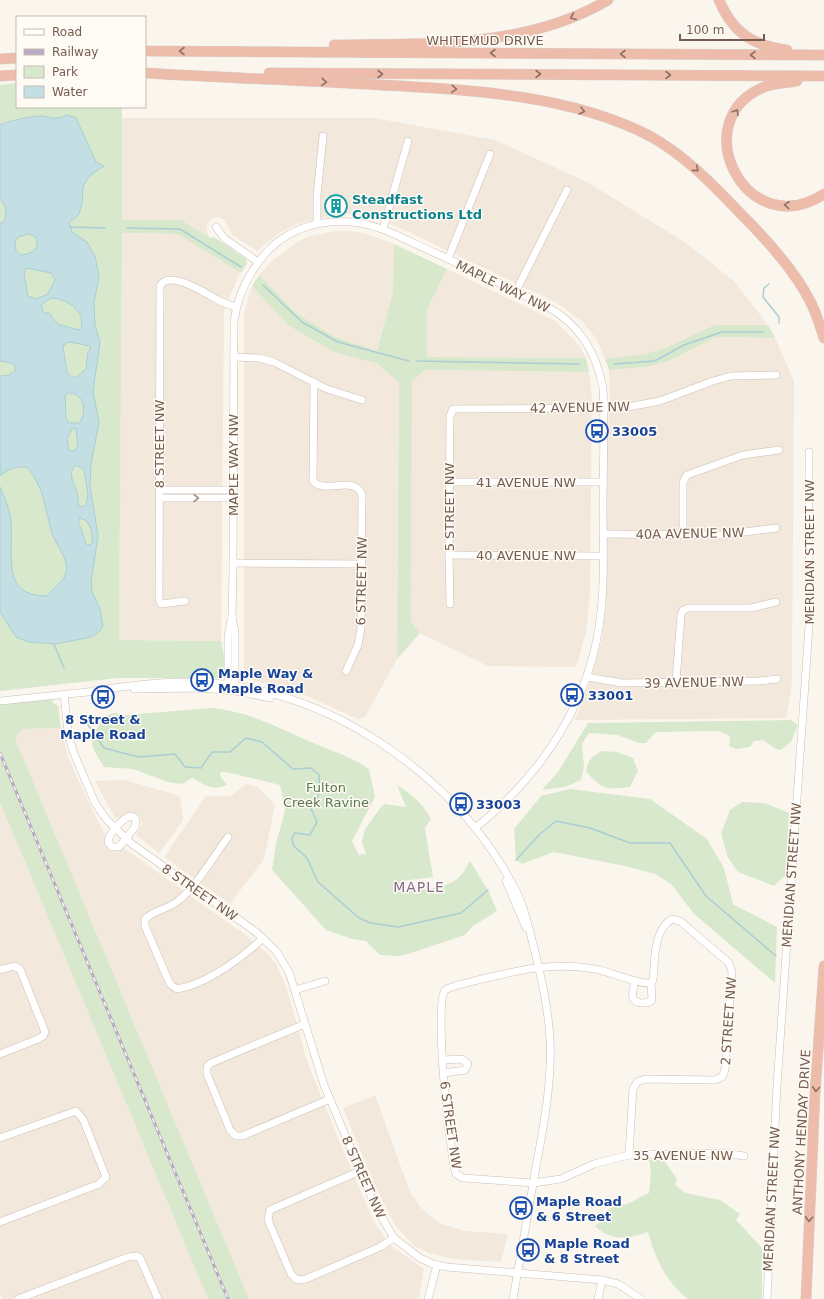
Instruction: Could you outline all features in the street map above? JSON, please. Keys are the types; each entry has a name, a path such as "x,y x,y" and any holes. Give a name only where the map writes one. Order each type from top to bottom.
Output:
{"highway":[{"path":"203,51 256,47 477,41 500,38 555,24 585,12 608,0"},
{"path":"720,0 730,22 742,34 752,40 772,48 822,55"},
{"name":"WHITEMUD DRIVE","path":"146,51 822,55"},
{"path":"0,60 16,58"},
{"path":"146,73 822,76"},
{"path":"146,73 457,90 552,104 596,115 623,124 660,142 686,160 711,182 759,232 792,272 810,301 824,338"},
{"path":"0,76 16,75"},
{"path":"822,76 764,87 751,95 739,106 731,120 727,146 731,167 735,175 745,188 760,199 776,204 793,205 810,201 824,194"},
{"name":"ANTHONY HENDAY DRIVE","path":"806,1299 814,1117 824,966"}],"street":[{"path":"317,224 317,196 322,162 323,136"},
{"path":"382,229 408,141"},
{"path":"448,259 490,154"},
{"path":"516,291 567,190"},
{"name":"MAPLE WAY NW","path":"232,688 235,624 232,617 234,322 236,307 245,282 258,262 269,250 288,234 317,224 338,221 351,222 382,229 516,291 560,314 584,340 599,367 603,388 603,534 601,612 596,644 587,677 568,720 544,759 510,797 475,828"},
{"path":"216,227 224,238 258,262"},
{"name":"8 STREET NW","path":"185,601 161,604 158,592 160,498 159,324 161,284 167,280 178,281 217,300 236,307"},
{"path":"234,357 259,358 274,362 331,390 362,400"},
{"name":"42 AVENUE NW","path":"452,410 457,408 604,409 632,407 660,401 713,381 731,376 776,375"},
{"name":"6 STREET NW","path":"314,382 312,479 315,483 321,486 354,486 359,488 362,497 361,634 346,671"},
{"name":"5 STREET NW","path":"450,604 449,482 450,416 452,410"},
{"path":"683,534 682,482 689,473 735,457 779,450"},
{"name":"MERIDIAN STREET NW","path":"767,1299 776,1092 808,633 810,551 809,452"},
{"name":"41 AVENUE NW","path":"449,482 603,482"},
{"path":"160,490 232,490"},
{"path":"160,498 232,498"},
{"name":"40A AVENUE NW","path":"603,534 731,534 776,528"},
{"name":"40 AVENUE NW","path":"449,555 602,556"},
{"path":"233,563 362,564"},
{"path":"676,681 681,615 683,610 689,608 751,608 776,602"},
{"name":"39 AVENUE NW","path":"587,677 622,683 676,681 759,681 777,679"},
{"path":"0,701 64,694 177,687 232,688 298,703 328,714 361,731 396,754 431,782 475,828 499,863 533,945 540,967 548,1015 550,1065 547,1108 513,1299"},
{"name":"8 STREET NW","path":"64,694 68,732 75,756 98,808 115,829 125,839 263,938 279,955 289,972 321,1076 330,1099 380,1216 394,1238 417,1256 437,1265 461,1269 602,1280 618,1284 641,1299"},
{"path":"128,817 134,817 136,820 136,825 125,839 118,847 109,845 109,837 115,829 128,817"},
{"path":"228,837 192,887 177,903 151,914 145,919 145,926 170,984 177,989 218,971 243,955 263,938"},
{"name":"2 STREET NW","path":"629,1155 633,1089 637,1082 645,1079 715,1080 722,1077 725,1070 732,972 730,965 680,921 675,919 668,922 660,935 656,949 651,983"},
{"path":"0,970 14,966 21,972 44,1027 44,1035 38,1039 0,1054"},
{"path":"540,967 585,967 614,973 645,983 651,983 652,1000 648,1003 638,1003 634,1001 632,997 635,980"},
{"name":"6 STREET NW","path":"460,1177 455,1171 444,1073 442,1028 444,992 448,989 508,972 540,967"},
{"path":"295,990 325,981"},
{"path":"305,1024 213,1062 207,1067 208,1077 231,1132 236,1136 242,1136 330,1099"},
{"name":"6 STREET NW","path":"443,1060 462,1059 468,1064 465,1070 444,1073"},
{"path":"0,1138 76,1111 83,1119 105,1172 106,1179 99,1184 0,1222"},
{"name":"35 AVENUE NW","path":"460,1177 533,1183 561,1179 594,1164 629,1155 724,1153 744,1156"},
{"path":"360,1171 274,1207 268,1213 268,1220 291,1274 297,1280 306,1279 380,1247 394,1238"},
{"path":"18,1299 128,1257 137,1256 141,1260 158,1299"},
{"path":"428,1299 437,1265"},
{"path":"598,1299 602,1280"}],"shaded area":[{"path":"122,118 375,118 495,140 587,182 686,243 734,281 768,325 714,325 666,348 645,354 605,359 597,340 583,322 555,302 396,226 373,218 353,214 339,214 296,224 278,234 257,251 232,235 225,220 218,217 211,219 206,226 210,239 181,220 122,220"},
{"path":"334,231 350,231 367,234 394,244 393,292 377,351 335,337 296,313 259,275 272,261 296,243 307,237"},
{"path":"122,233 178,234 240,272 224,311 221,641 119,640"},
{"path":"447,269 555,321 579,345 586,358 427,357 427,310"},
{"path":"252,286 289,326 334,352 376,363 399,382 397,659 365,717 358,719 298,692 244,678 244,313"},
{"path":"716,337 775,338 794,381 792,679 786,718 575,720 588,688 602,640 606,605 607,444 610,403 609,370 646,367 669,361"},
{"path":"425,370 589,372 592,399 590,592 586,633 576,667 488,666 420,633 411,621 412,382"},
{"path":"61,728 68,757 92,810 105,834 105,846 110,850 124,848 248,937 267,953 276,964 287,989 307,1061 374,1222 390,1245 424,1269 419,1299 249,1299 16,741 16,738 22,729"},
{"path":"125,780 180,796 183,820 159,853 136,835 142,824 139,815 128,812 115,818 95,781"},
{"path":"246,784 258,787 275,805 264,859 230,904 164,857 206,796 231,796"},
{"path":"0,802 208,1299 3,1299 0,1295"},
{"path":"375,1095 410,1192 421,1208 439,1223 464,1231 508,1234 501,1262 453,1259 429,1253 413,1245 395,1225 378,1192 343,1108"}],"green space":[{"path":"16,83 16,108 122,108 122,220 181,220 210,238 214,237 246,259 247,264 241,273 178,234 122,233 119,640 221,641 225,661 225,674 219,678 118,678 0,691 0,85"},
{"path":"394,244 447,269 427,310 427,357 586,358 589,372 425,370 412,382 411,621 420,633 397,659 399,382 376,363 334,352 289,326 252,286 259,275 296,313 335,337 377,351 393,292"},
{"path":"714,325 768,325 775,338 716,337 669,361 646,367 609,370 605,359 645,354 666,348"},
{"path":"48,699 53,700 52,702 58,706 61,728 22,729 16,738 16,741 249,1299 208,1299 0,802 0,704"},
{"name":"Fulton Creek Ravine","path":"211,708 239,713 264,721 348,757 369,769 375,797 352,841 359,855 366,854 362,842 365,829 381,807 385,804 406,807 397,785 408,792 421,804 431,819 425,828 433,877 403,881 402,890 434,888 450,883 462,874 470,861 488,890 497,911 473,926 465,935 408,954 397,956 380,955 366,941 352,939 326,930 272,870 276,844 285,810 280,785 226,772 221,772 220,776 227,785 222,787 209,786 192,778 182,784 168,782 133,769 104,767 92,746 92,738 95,732 103,719 109,714 116,713 125,715"},
{"path":"791,720 798,725 791,742 781,750 776,749 763,740 754,741 750,747 736,749 729,746 730,736 718,731 656,732 646,743 639,743 617,735 589,733 582,744 584,766 581,780 565,787 542,790 558,772 588,723"},
{"path":"602,751 617,752 633,758 638,771 630,787 605,787 596,782 586,771 591,759"},
{"path":"570,789 650,799 707,839 724,868 733,904 777,927 775,983 694,914 671,884 655,874 625,866 554,852 522,864 516,860 514,829 541,796"},
{"path":"742,802 764,803 789,813 786,875 774,886 738,872 728,858 721,834 730,810"},
{"path":"663,1159 677,1179 675,1185 685,1193 720,1200 740,1214 736,1220 762,1248 762,1299 688,1299 673,1285 662,1269 648,1232 620,1238 608,1235 595,1226 611,1207 630,1203 649,1193 651,1174 649,1160"}],"water":[{"path":"67,115 76,118 96,162 104,166 89,176 83,187 82,204 79,214 69,223 72,232 87,242 95,256 99,276 94,303 95,325 100,342 93,392 99,422 91,464 90,486 98,536 91,583 92,592 100,609 103,626 95,635 87,638 54,644 29,642 16,637 0,612 0,487 7,504 10,518 12,571 16,581 22,589 32,594 47,596 64,578 67,569 65,559 52,534 42,493 34,476 27,467 19,467 12,468 0,476 0,376 9,375 16,370 15,366 11,363 0,361 0,223 4,222 6,213 4,204 0,199 0,125 14,120 37,116 53,118","holes":["29,234 36,237 37,245 32,252 21,255 16,251 15,241 18,237","27,268 51,273 55,280 48,294 36,299 28,296 24,273","51,298 63,300 78,311 81,316 81,328 78,330 58,324 49,313 44,313 41,305","70,342 90,346 86,369 77,377 72,377 67,372 63,347 66,343","67,393 73,394 81,399 84,408 82,419 79,423 69,423 66,419 65,396","76,428 78,446 74,451 69,450 67,439 72,429","76,465 84,469 88,495 86,505 81,507 78,505 72,473","80,518 87,521 91,529 93,542 90,545 86,544 78,523"]}],"waterway":[{"path":"70,227 105,228"},
{"path":"127,228 180,229 241,267"},
{"path":"769,284 764,288 763,297 779,317 779,323"},
{"path":"263,285 302,322 338,342 409,361"},
{"path":"614,364 655,361 684,345 722,332 764,332"},
{"path":"417,361 580,364"},
{"path":"54,644 64,668"},
{"path":"86,722 104,748 139,757 175,754 185,767 201,768 212,752 230,752 246,738 262,742 293,769 311,768 319,775 319,793 311,809 317,822 310,835 295,833 292,838 293,845 307,858 318,882 359,918 371,923 398,927 461,913 488,890"},
{"path":"516,860 540,834 556,821 590,828 630,843 670,843 706,896 776,956"}],"railway":[{"path":"0,753 228,1299"}],"place":[{"name":"Steadfast Constructions Ltd","path":"336,206"},
{"name":"33005","path":"597,431"},
{"name":"Maple Way & Maple Road","path":"202,680"},
{"name":"33001","path":"572,695"},
{"name":"8 Street & Maple Road","path":"103,697"},
{"name":"33003","path":"461,804"},
{"name":"Maple Road & 6 Street","path":"521,1208"},
{"name":"Maple Road & 8 Street","path":"528,1250"}],"district":[{"name":"MAPLE","path":"419,887"}]}
